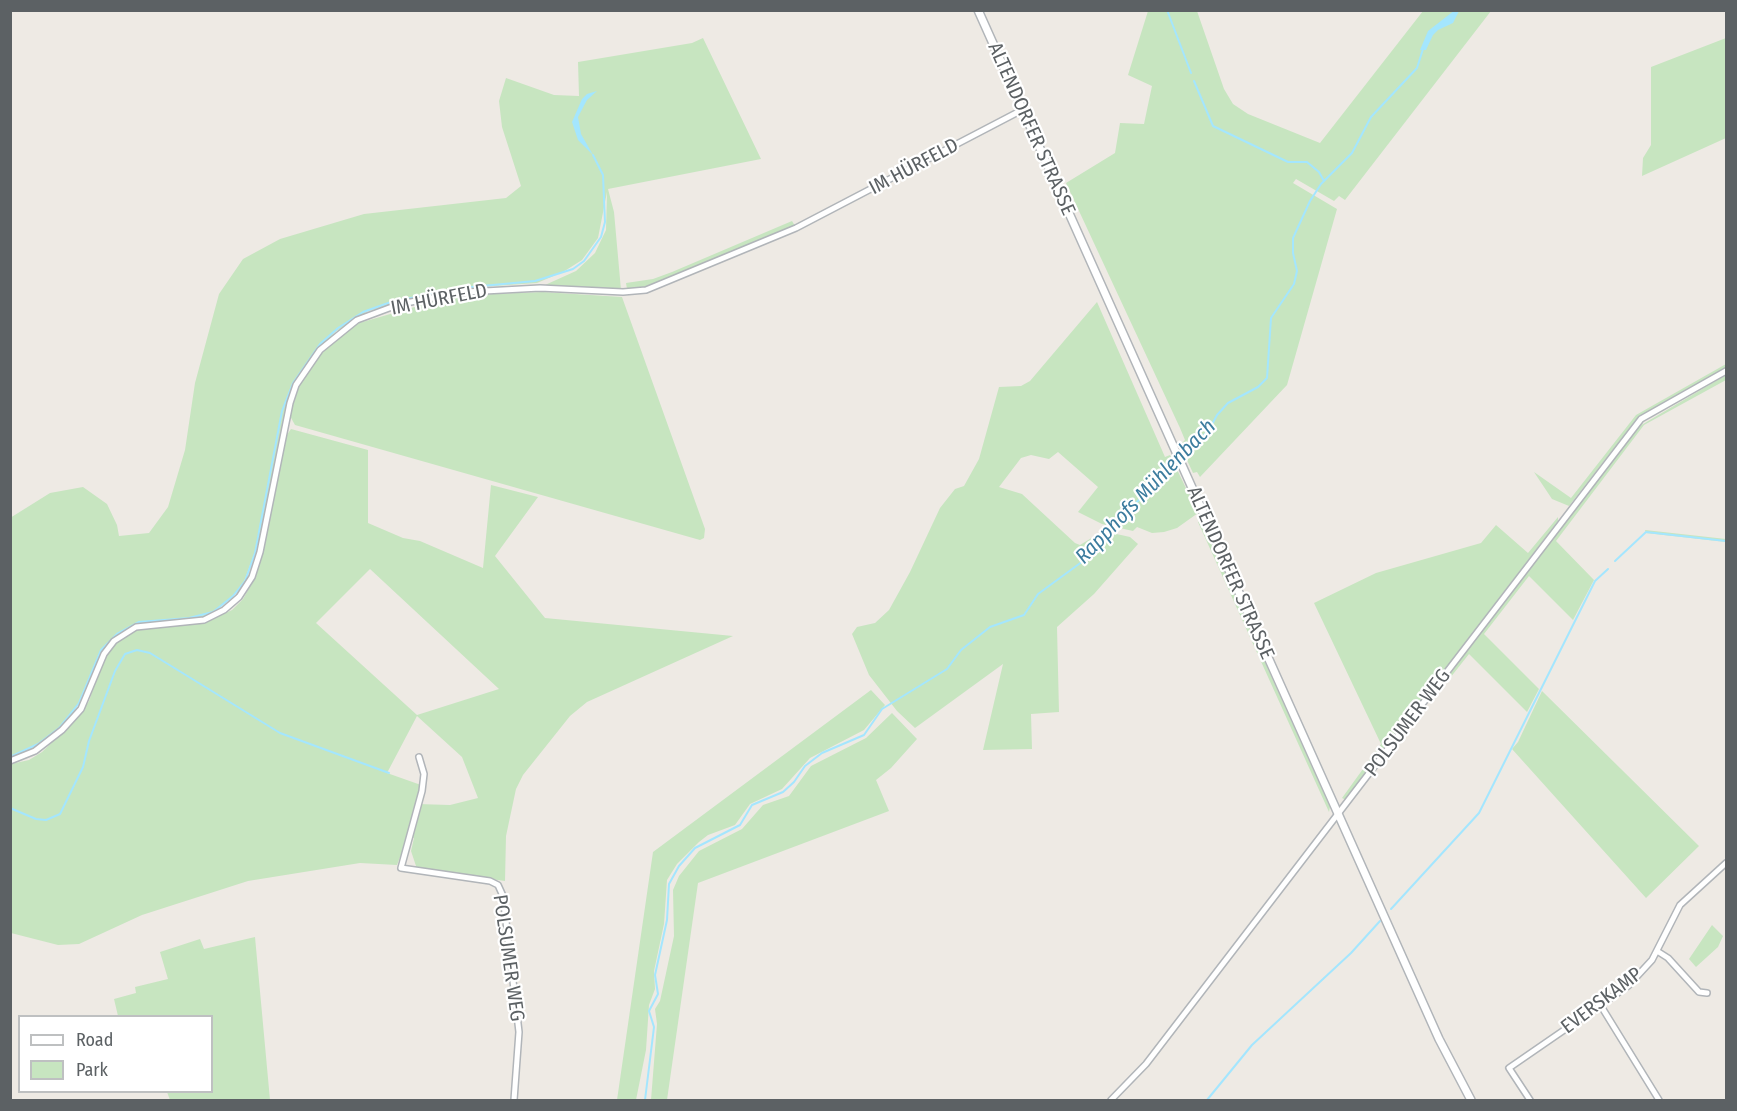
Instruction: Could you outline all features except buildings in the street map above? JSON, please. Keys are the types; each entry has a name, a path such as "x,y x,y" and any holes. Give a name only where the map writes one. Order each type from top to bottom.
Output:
{"street":[{"name":"ALTENDORFER STRASSE","path":"978,10 1439,1039 1471,1101"},
{"name":"IM HÜRFELD","path":"10,761 35,751 63,730 81,709 104,654 114,641 136,627 204,620 224,610 239,597 252,577 260,552 290,403 297,385 320,350 357,320 424,298 466,292 540,288 622,292 646,290 796,228 1022,110"},
{"name":"POLSUMER WEG","path":"1111,1101 1146,1064 1641,419 1726,371"},
{"name":"POLSUMER WEG","path":"419,757 424,774 422,791 402,868 490,881 498,885 503,896 519,1032 514,1101"},
{"name":"EVERSKAMP","path":"1530,1101 1509,1068 1602,1006 1647,968 1658,951 1680,905 1726,863"},
{"path":"1658,951 1668,958 1699,992 1707,993"},
{"path":"1602,1006 1659,1101"}],"green space":[{"path":"1148,11 1197,11 1224,89 1233,104 1248,114 1320,143 1423,11 1491,11 1345,200 1339,196 1334,201 1296,179 1293,183 1337,209 1287,385 1200,477 1197,472 1193,473 1180,445 1185,440 1180,428 1066,183 1115,153 1120,123 1144,124 1152,86 1128,75"},
{"path":"703,38 761,159 608,189 614,212 621,290 545,285 576,271 595,253 606,230 607,192 598,238 582,260 563,272 537,283 479,287 417,297 368,311 335,332 296,379 289,397 260,538 242,587 214,613 194,620 138,625 114,638 101,653 88,688 67,723 47,741 11,758 10,518 50,493 83,487 107,504 117,525 119,536 149,533 168,507 185,450 195,383 219,294 243,259 280,239 364,214 506,198 521,186 502,127 499,101 506,78 554,95 579,96 578,62 692,43"},
{"path":"1726,38 1726,138 1642,176 1643,158 1651,145 1651,67"},
{"path":"792,221 795,226 648,287 627,289 626,283 653,279 672,272"},
{"path":"543,292 622,297 705,529 704,538 700,540 295,425 290,416 293,399 301,382 320,355 332,341 359,323 439,300 492,294"},
{"path":"1097,302 1165,457 1170,455 1198,513 1177,528 1164,532 1152,533 1137,527 1133,531 1102,524 1078,512 1098,487 1058,452 1049,459 1031,455 1021,458 999,487 1022,494 1075,543 1080,545 1103,531 1130,537 1138,544 1094,594 1057,627 1059,712 1031,714 1032,749 983,750 1003,664 915,728 897,711 869,675 852,634 857,627 875,623 889,610 940,508 955,489 964,486 979,459 999,387 1021,386 1030,381"},
{"path":"1726,364 1726,368 1635,421 1569,506 1552,499 1534,472 1571,498 1636,415"},
{"path":"1726,375 1726,380 1644,425 1556,541 1594,580 1573,620 1529,576 1484,634 1539,689 1527,712 1469,654 1450,678 1449,673 1638,427"},
{"path":"291,429 368,450 368,523 403,538 420,541 483,568 491,485 538,497 495,556 545,618 733,636 587,702 570,716 523,775 516,789 506,836 505,881 417,869 411,851 414,838 408,836 397,865 360,863 248,881 142,915 79,944 58,945 11,933 11,764 29,760 42,752 79,716 89,701 102,662 115,643 136,630 147,627 206,622 232,610 243,599 256,576 261,558 284,439","holes":["370,569 499,689 417,715 316,623","417,716 462,757 478,798 450,805 417,804 421,785 387,773"]},
{"path":"1558,517 1558,521 1346,800 1342,798 1381,744 1314,603 1376,573 1481,543 1496,525 1528,553"},
{"path":"1201,520 1330,807 1329,812 1198,522"},
{"path":"1645,530 1726,539 1726,542 1646,533"},
{"path":"871,690 885,705 864,730 810,758 782,789 750,804 735,825 708,835 677,864 667,880 664,924 654,971 655,989 649,1005 646,1050 636,1100 617,1100 653,852"},
{"path":"1542,691 1699,846 1646,898 1512,749 1518,742"},
{"path":"892,713 917,739 891,768 876,780 889,811 698,883 667,1100 651,1100 657,1024 655,1009 660,1001 674,936 673,890 679,876 699,851 742,829 763,805 789,796 811,766 866,738"},
{"path":"1712,925 1723,936 1718,947 1696,967 1689,959"},
{"path":"255,937 270,1100 170,1100 167,1093 213,1093 213,1015 118,1015 114,999 136,993 135,987 168,979 160,952 200,939 204,949"}],"water":[{"path":"1455,10 1459,11 1453,23 1438,30 1426,50 1420,50 1428,31"},
{"path":"597,91 587,100 578,117 581,134 593,155 578,140 572,122 582,99 587,94"}],"waterway":[{"path":"1167,10 1191,73"},
{"name":"Rapphofs Mühlenbach","path":"1182,458 1209,430 1217,415 1228,403 1258,387 1267,378 1271,318 1294,284 1297,271 1293,253 1293,238 1310,201 1321,184 1352,153 1371,117 1417,68 1423,49"},
{"path":"1194,81 1213,126 1288,162 1307,162 1319,172 1324,181"},
{"path":"10,757 38,744 59,728 79,703 101,650 117,634 139,622 189,618 213,612 233,596 245,581 255,553 282,411 293,383 320,344 338,328 363,312 391,302 461,288 535,281 573,269 584,261 601,237 605,222 603,175 593,155"},
{"name":"Rapphofs Mühlenbach","path":"645,1100 654,1027 649,1011 658,994 655,975 667,920 669,884 679,866 695,848 740,825 752,805 783,792 794,782 805,766 822,753 864,735 882,709 947,669 961,650 990,627 1024,615 1038,594 1094,553 1119,519 1178,463"},
{"path":"1615,561 1646,532 1726,541"},
{"path":"1391,909 1479,813 1595,581 1608,569"},
{"path":"10,808 36,819 46,820 60,814 83,767 89,741 115,671 125,654 137,650 150,653 280,733 389,773"},
{"path":"1207,1100 1252,1045 1351,953 1380,921"}]}
